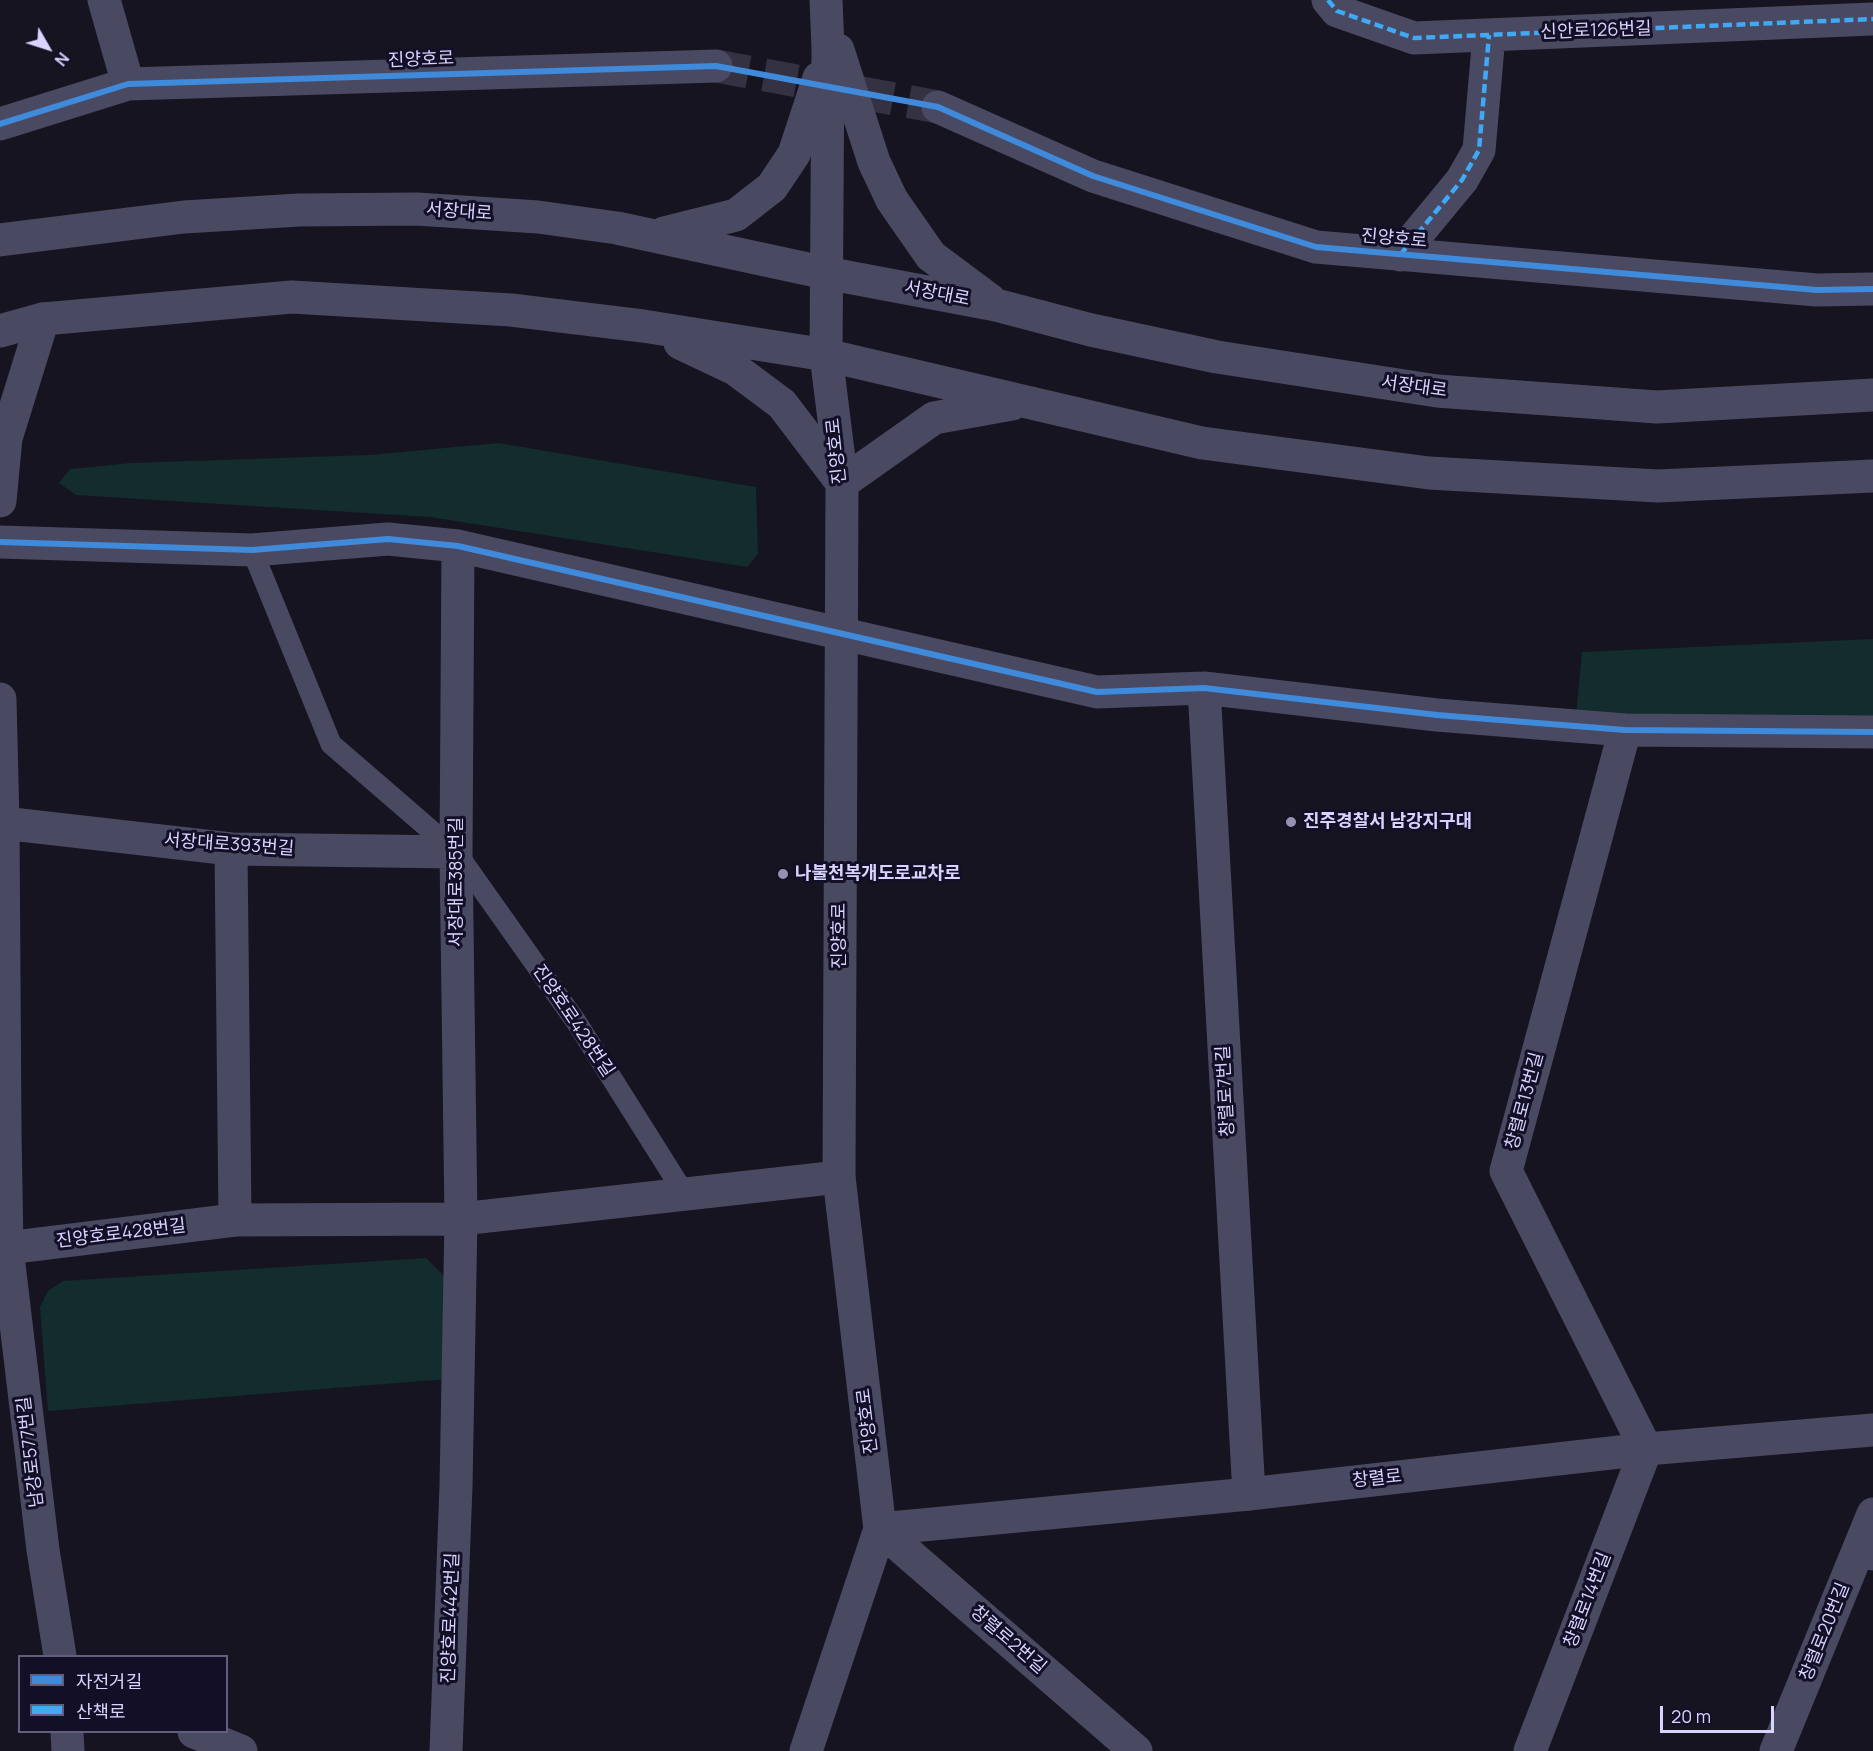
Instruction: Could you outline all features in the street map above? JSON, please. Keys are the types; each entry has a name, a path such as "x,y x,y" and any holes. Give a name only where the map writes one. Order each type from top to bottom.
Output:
{"street":[{"path":"104,0 128,84"},
{"name":"신안로126번길","path":"1328,0 1337,11 1414,38 1873,19"},
{"path":"656,235 736,215 772,187 794,154 827,21"},
{"path":"827,21 874,162 892,200 931,256 996,305"},
{"name":"진양호로","path":"806,1751 880,1529 839,1177 842,483 826,355 827,21"},
{"path":"1400,255 1462,180 1479,150 1489,35"},
{"name":"진양호로","path":"0,124 128,84 716,66"},
{"name":"진양호로","path":"938,107 1094,176 1316,247 1817,290 1873,289"},
{"name":"서장대로","path":"0,240 184,217 299,210 393,209 538,217 656,235 826,273 996,305 1091,330 1217,357 1437,391 1657,407 1873,395"},
{"path":"0,331 44,319 292,297 511,310 643,326 826,355 1202,443 1429,474 1658,486 1873,477"},
{"path":"0,501 6,438 44,319"},
{"path":"643,326 735,369 782,404 842,483 934,418 1026,402"},
{"path":"0,542 252,550 388,539 458,546 1097,692 1204,688 1437,715 1625,730 1873,732"},
{"name":"서장대로385번길","path":"458,546 456,852 461,1218"},
{"name":"창렬로7번길","path":"1204,688 1249,1494"},
{"path":"0,699 3,823 2,1131 7,1248"},
{"name":"창렬로13번길","path":"1625,730 1506,1172 1646,1449"},
{"name":"서장대로393번길","path":"3,823 231,849 456,852"},
{"path":"231,849 235,1220"},
{"name":"진양호로428번길","path":"7,1248 235,1220 461,1218 684,1192 839,1177"},
{"name":"진양호로442번길","path":"446,1751 456,1486 461,1218"},
{"name":"남강로577번길","path":"7,1248 43,1550 60,1655"},
{"name":"창렬로","path":"880,1529 1249,1494 1646,1449 1873,1430"},
{"name":"창렬로14번길","path":"1530,1751 1646,1449"},
{"name":"창렬로20번길","path":"1776,1751 1866,1552 1873,1514"},
{"name":"창렬로2번길","path":"880,1529 1136,1751"},
{"path":"67,1733 69,1751"},
{"path":"199,1733 241,1751"}],"lane":[{"name":"진양호로428번길","path":"252,550 331,744 456,852 577,1023 684,1192"}],"green space":[{"path":"499,443 756,487 758,554 747,567 430,517 76,495 59,483 70,469 131,463 369,455"},
{"path":"1873,639 1873,730 1574,736 1582,652"},
{"path":"426,1258 449,1281 447,1379 48,1411 40,1307 48,1291 63,1281"}],"tunnel":[{"path":"716,66 938,107"}],"marked path":[{"path":"1328,0 1337,11 1414,38 1873,19"},
{"path":"1400,255 1462,180 1479,150 1489,35"}],"cycle path":[{"path":"0,124 128,84 716,66 938,107 1093,176 1316,247 1817,290 1873,289"},
{"path":"0,542 252,550 388,539 458,546 1097,692 1204,688 1437,715 1625,730 1873,732"}],"place":[{"name":"진주경찰서 남강지구대","path":"1291,822"},
{"name":"나불천복개도로교차로","path":"783,874"}]}
